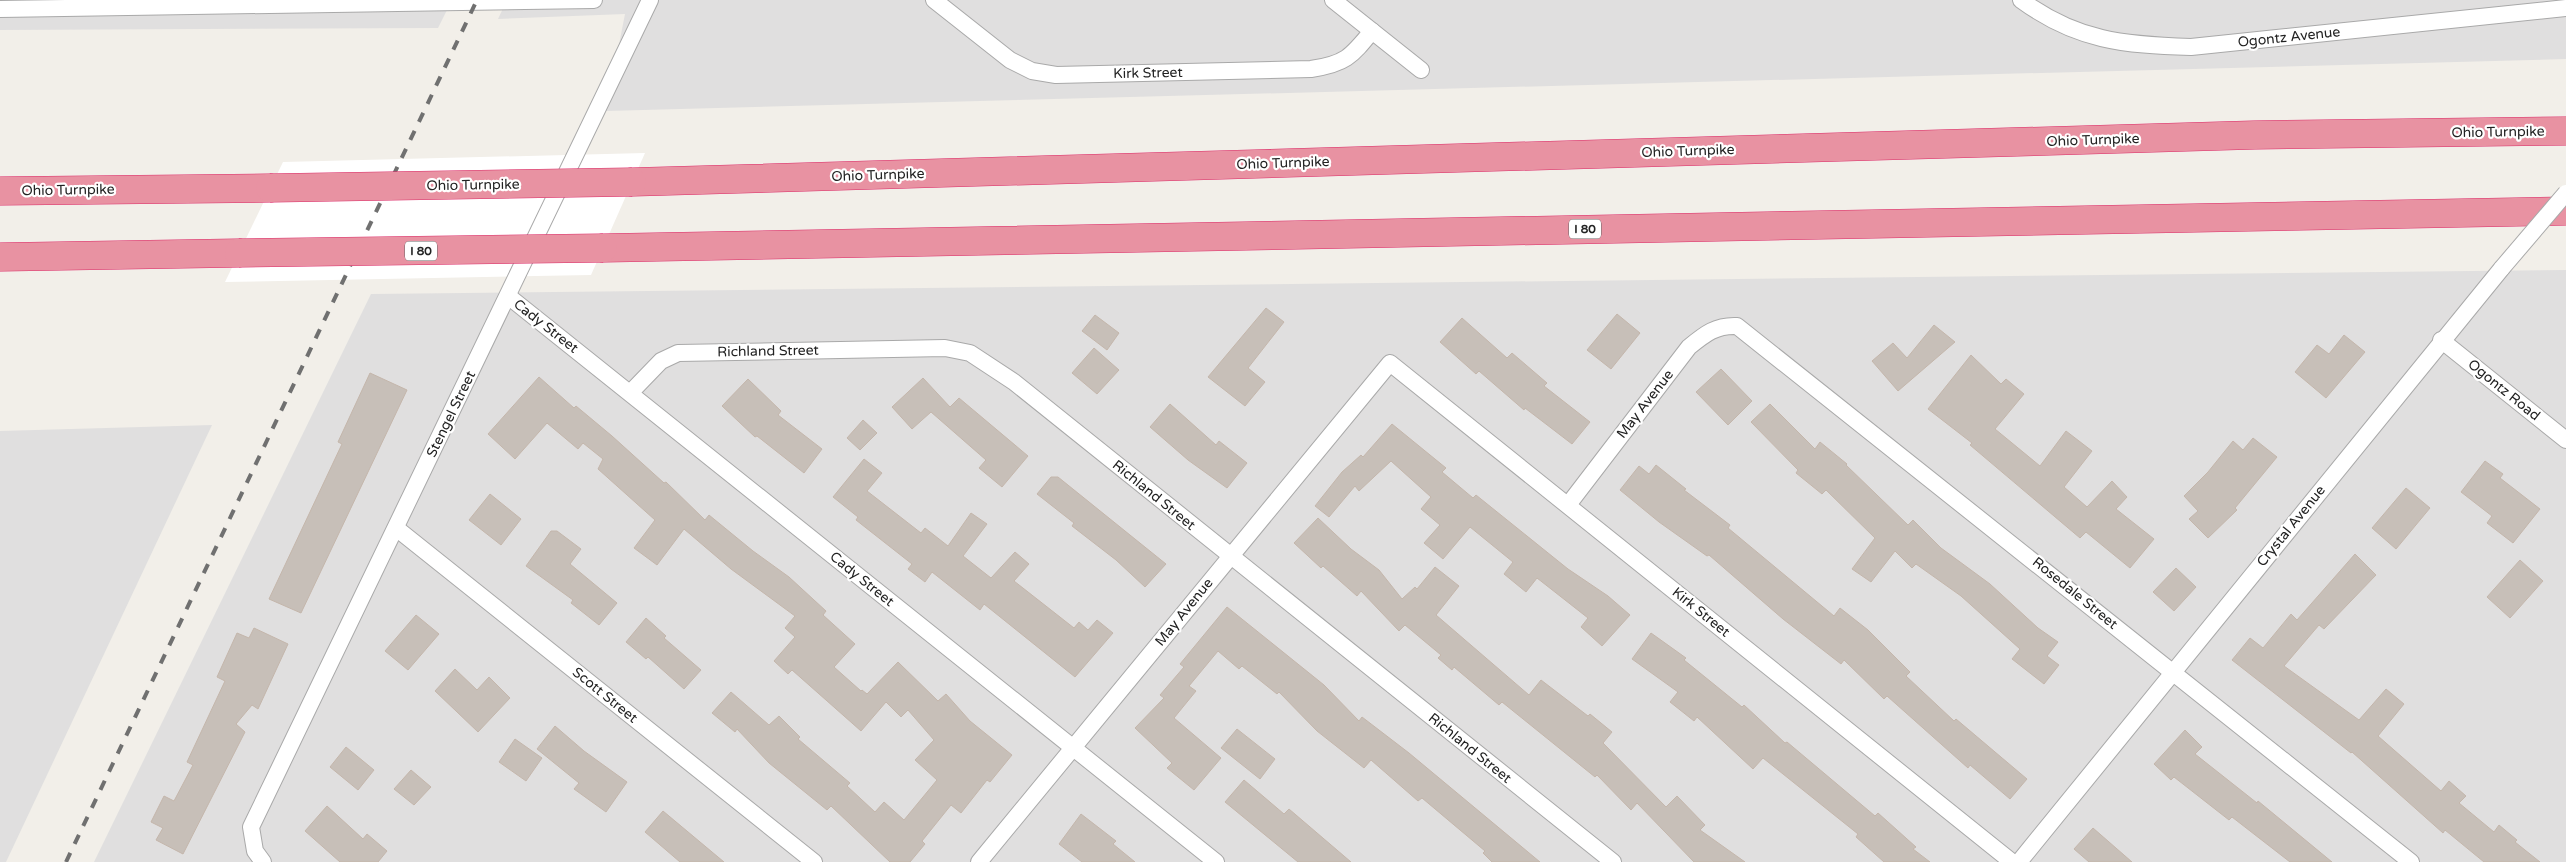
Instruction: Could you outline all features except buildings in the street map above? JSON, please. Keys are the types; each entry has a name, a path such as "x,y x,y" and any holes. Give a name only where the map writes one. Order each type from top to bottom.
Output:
{"highway":[{"name":"Ohio Turnpike","path":"0,191 632,182 2254,135 2566,131"},
{"name":"I 80","path":"0,257 603,248 2566,211"}],"street":[{"path":"4,6 594,0"},
{"name":"Stengel Street","path":"263,862 255,851 251,827 650,0"},
{"name":"Kirk Street","path":"934,0 1010,60 1032,71 1056,75 1335,65 1354,53 1372,31"},
{"path":"1333,0 1421,70"},
{"name":"Ogontz Avenue","path":"2021,0 2036,11 2086,36 2142,46 2181,47 2566,8"},
{"name":"Crystal Avenue","path":"2019,862 2441,340 2566,193"},
{"name":"Cady Street","path":"508,296 1216,862"},
{"name":"May Avenue","path":"1568,505 1689,347 1715,328 1738,326"},
{"name":"Rosedale Street","path":"1738,326 2411,862"},
{"name":"Ogontz Road","path":"2441,340 2566,440"},
{"name":"Richland Street","path":"630,392 661,361 678,353 945,348 970,353 1014,382 1613,862"},
{"name":"Kirk Street","path":"1390,363 2012,862"},
{"name":"May Avenue","path":"979,862 1390,363"},
{"name":"Scott Street","path":"396,528 814,862"}],"shaded area":[{"path":"0,0 452,0 438,28 0,30"},
{"path":"507,0 2566,0 2566,59 606,111 625,14 498,19"},
{"path":"2566,270 2566,862 94,862 371,294"},
{"path":"212,425 6,862 0,862 0,431"}],"pier":[{"path":"645,153 591,275 225,282 283,162"}],"railway":[{"path":"66,862 477,0"}]}
